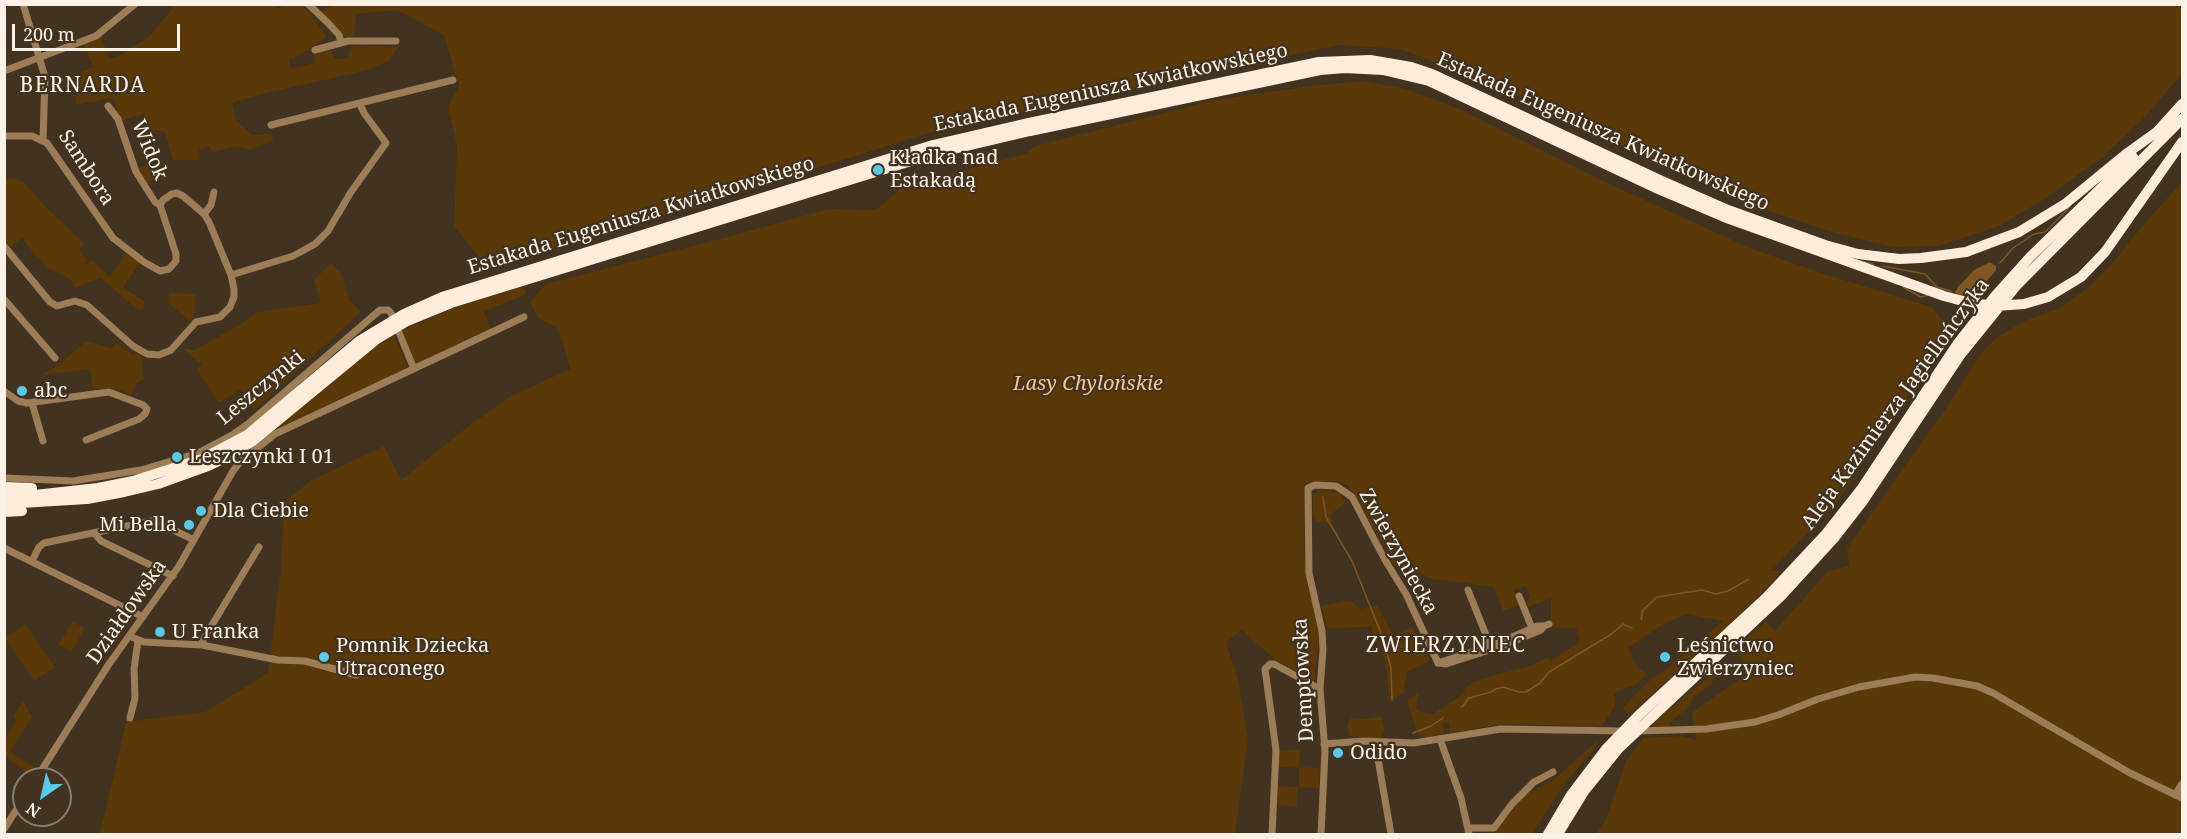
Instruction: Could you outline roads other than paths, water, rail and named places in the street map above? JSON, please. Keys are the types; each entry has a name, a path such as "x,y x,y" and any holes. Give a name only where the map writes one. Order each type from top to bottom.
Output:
{"highway":[{"name":"Estakada Eugeniusza Kwiatkowskiego","path":"4,495 98,488 149,477 202,459 228,446 265,421 345,352 375,335 451,303 811,187 1029,127 1319,66 1370,60 1411,67 1432,74 1673,186 1791,234 1858,254 1899,259 1940,256 1983,247 2038,222 2065,204 2158,131"},
{"name":"Estakada Eugeniusza Kwiatkowskiego","path":"1319,66 1398,72 1429,81 1679,198 1769,234 1922,289 1970,303 1996,306 2024,304 2048,297 2081,277 2105,252 2182,142"},
{"name":"Aleja Kazimierza Jagiellończyka","path":"1548,834 1571,795 1606,749 1639,715 1767,597 1838,520 1862,488 1944,363 1995,296 2044,243 2158,131 2182,104"},
{"name":"Aleja Kazimierza Jagiellończyka","path":"1558,834 1585,790 1619,748 1781,596 1821,554 1863,501 1949,372 1990,317 2031,270 2182,119"},
{"name":"Estakada Eugeniusza Kwiatkowskiego","path":"4,504 87,499 158,484 196,471 229,456 272,426 375,335"},
{"path":"4,487 69,491"},
{"path":"4,512 40,510 87,499"}],"street":[{"name":"Sambora","path":"22,4 40,58 45,89 43,140 116,241"},
{"path":"4,71 96,36 135,4"},
{"path":"308,4 328,23 341,42"},
{"path":"315,51 341,42 396,41"},
{"path":"271,125 453,80"},
{"path":"231,275 293,256 315,244 328,231 351,192 386,143 360,104"},
{"name":"Widok","path":"108,106 118,119 136,172 160,206 176,254 176,261 170,270 160,271 116,241"},
{"path":"4,136 32,136 43,140"},
{"path":"204,214 214,192"},
{"path":"4,246 50,302 57,306 75,301 87,305 133,346 147,354 167,352 179,343 196,322 220,317 233,302 234,289 231,275 204,214 177,193 167,196 160,206"},
{"path":"4,299 55,358"},
{"name":"Leszczynki","path":"4,478 73,481 141,470 198,453 249,423 369,318 384,309 391,314 414,369"},
{"path":"414,369 524,317"},
{"name":"Działdowska","path":"44,767 129,636 173,576 232,471 240,462 275,434 414,369"},
{"path":"4,391 18,401 32,403 109,392 143,405 147,409 146,414 139,419 86,440"},
{"path":"32,403 43,441"},
{"name":"Zwierzyniecka","path":"1308,488 1315,485 1336,486 1352,497 1385,560 1406,594 1438,663"},
{"name":"Demptowska","path":"1308,488 1309,573 1320,622 1323,650 1320,689 1324,744 1321,834"},
{"path":"32,561 39,547 44,543 151,521 194,540"},
{"path":"94,533 101,541 173,576"},
{"path":"202,645 259,547"},
{"path":"4,548 143,617"},
{"path":"1468,590 1490,645"},
{"path":"1519,596 1532,628"},
{"path":"1547,625 1541,630 1502,646 1446,664 1438,663 1532,628 1547,625"},
{"path":"129,636 138,641 202,645 278,660 305,661 356,675"},
{"path":"130,718 135,698 134,669 138,641"},
{"path":"1272,834 1276,750 1265,669 1270,664 1274,664 1320,689"},
{"path":"1324,744 1414,743 1501,729 1669,731 1735,725 1778,715 1818,699 1858,687 1915,677 1977,686 1993,693 2130,773 2179,796 2182,784"},
{"path":"1440,739 1461,798 1469,831 1494,828 1512,804 1534,782 1553,772"},
{"path":"1375,742 1390,834"}],"waterway":[{"path":"2000,263 2013,248 2034,234 2045,232 2070,207"},
{"path":"1861,261 1873,264"},
{"path":"1883,266 1925,274 1937,287 1951,291"},
{"path":"1903,287 1921,297 1930,295"},
{"path":"1323,497 1326,517 1352,561 1382,636 1391,668 1392,700"},
{"path":"1641,619 1643,610 1657,597 1702,590 1716,594 1728,591 1749,579"},
{"path":"1462,707 1469,698 1503,687 1526,692 1540,683 1549,672 1610,635 1623,624 1632,628"},
{"path":"1413,733 1443,718"}],"place":[{"name":"Kładka nad Estakadą","path":"878,170"},
{"name":"abc","path":"22,391"},
{"name":"Leszczynki I 01","path":"177,457"},
{"name":"Dla Ciebie","path":"201,511"},
{"name":"Mi Bella","path":"189,525"},
{"name":"U Franka","path":"160,632"},
{"name":"Pomnik Dziecka Utraconego","path":"324,657"},
{"name":"Leśnictwo Zwierzyniec","path":"1665,657"},
{"name":"Odido","path":"1338,753"}],"district":[{"name":"BERNARDA","path":"83,86"},
{"name":"ZWIERZYNIEC","path":"1446,646"}],"park label":[{"name":"Lasy Chylońskie","path":"1088,384"}]}
